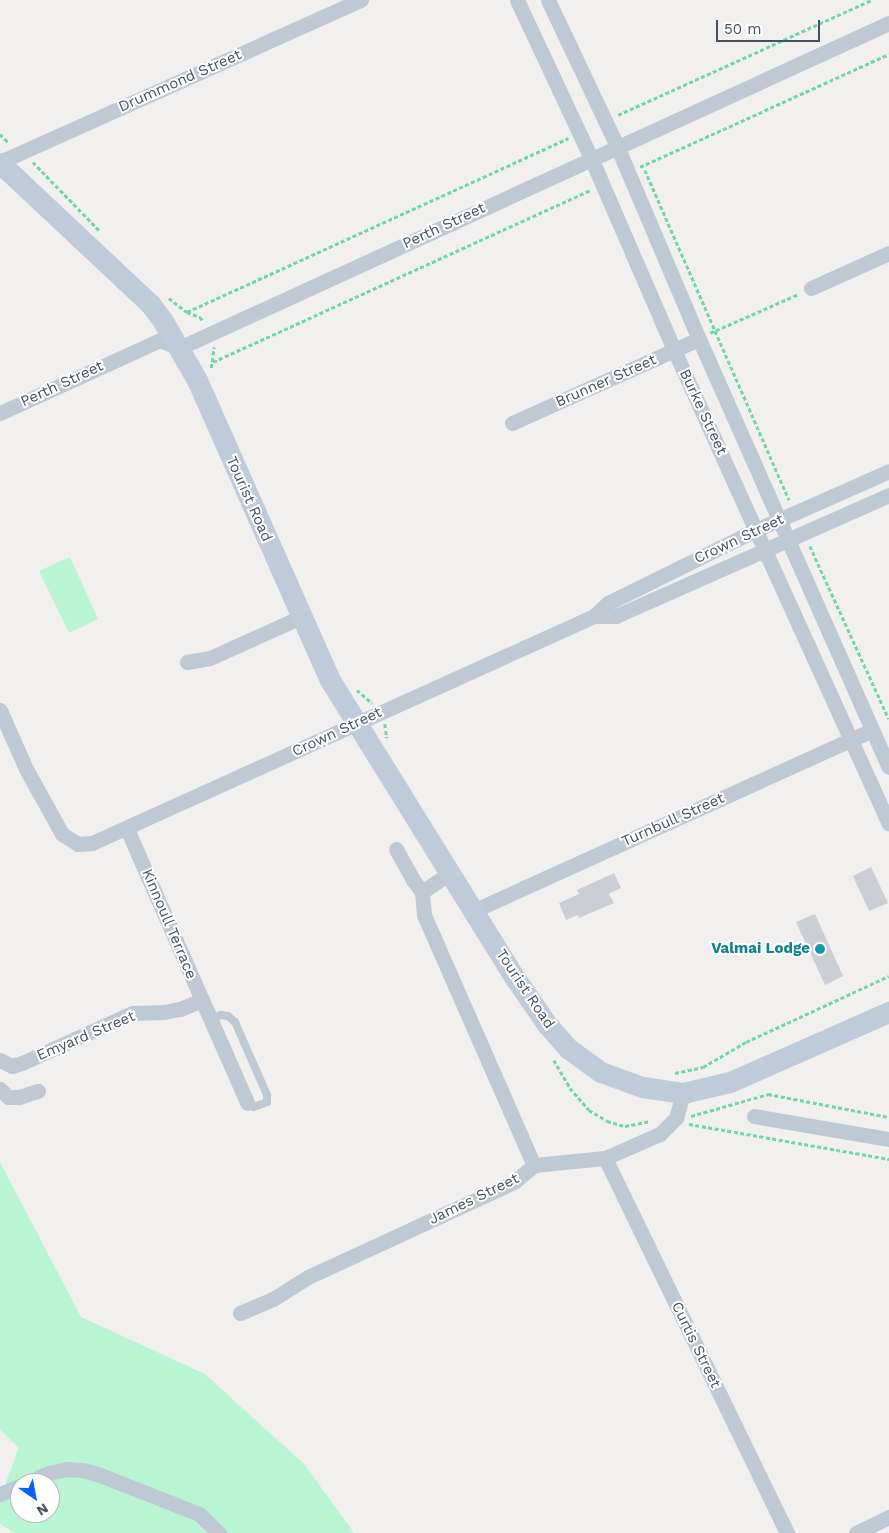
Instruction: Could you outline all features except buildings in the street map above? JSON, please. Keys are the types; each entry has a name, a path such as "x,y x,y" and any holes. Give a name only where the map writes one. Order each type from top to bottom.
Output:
{"street":[{"name":"Drummond Street","path":"0,162 361,0"},
{"name":"Burke Street","path":"517,0 592,158 674,350 889,824"},
{"name":"Burke Street","path":"548,0 617,146 699,338 889,767"},
{"name":"Perth Street","path":"0,413 160,340 179,348 889,23"},
{"name":"Tourist Road","path":"0,162 151,305 179,348 197,380 330,680 473,911 546,1023 569,1049 602,1072 642,1087 683,1093"},
{"path":"811,288 889,253"},
{"name":"Brunner Street","path":"512,423 699,338"},
{"name":"Crown Street","path":"0,710 26,768 62,834 78,844 92,843 128,829 378,713 594,616 608,603 756,530 889,470"},
{"name":"Crown Street","path":"594,616 616,616 889,495"},
{"path":"187,662 210,658 301,617"},
{"name":"Turnbull Street","path":"473,911 872,730"},
{"name":"Kinnoull Terrace","path":"128,829 247,1103"},
{"path":"396,849 422,892 424,915 534,1166"},
{"path":"422,892 450,873"},
{"name":"Emyard Street","path":"0,1060 12,1066 132,1013 164,1012 202,1000"},
{"path":"683,1093 730,1082 889,1012"},
{"path":"0,1089 8,1097 19,1097 38,1092"},
{"name":"James Street","path":"240,1313 273,1299 308,1276 514,1182 534,1166 606,1158 660,1134 676,1118 683,1093"},
{"path":"754,1116 889,1139"},
{"name":"Curtis Street","path":"606,1158 787,1533"},
{"path":"48,1473 67,1469 83,1470 100,1475 199,1514 219,1533"},
{"path":"856,1533 889,1517"}],"lane":[{"name":"Kinnoull Terrace","path":"210,1019 228,1016 235,1022 267,1095 267,1102 253,1107 247,1103"}],"path":[{"path":"605,121 872,0"},
{"path":"642,166 889,54"},
{"path":"187,312 579,133"},
{"path":"639,158 795,513"},
{"path":"212,362 602,184"},
{"path":"699,338 811,288"},
{"path":"804,534 889,719"},
{"path":"354,688 371,700 386,726 390,745"},
{"path":"671,1074 703,1067 746,1042 889,976"},
{"path":"690,1116 768,1094 889,1117"},
{"path":"688,1124 889,1159"}],"green space":[{"path":"70,557 98,619 69,633 39,571"},
{"path":"0,1162 81,1317 205,1374 305,1465 354,1533 15,1533 0,1524 0,1498 19,1448 0,1430"}],"place":[{"name":"Valmai Lodge","path":"820,949"}]}
